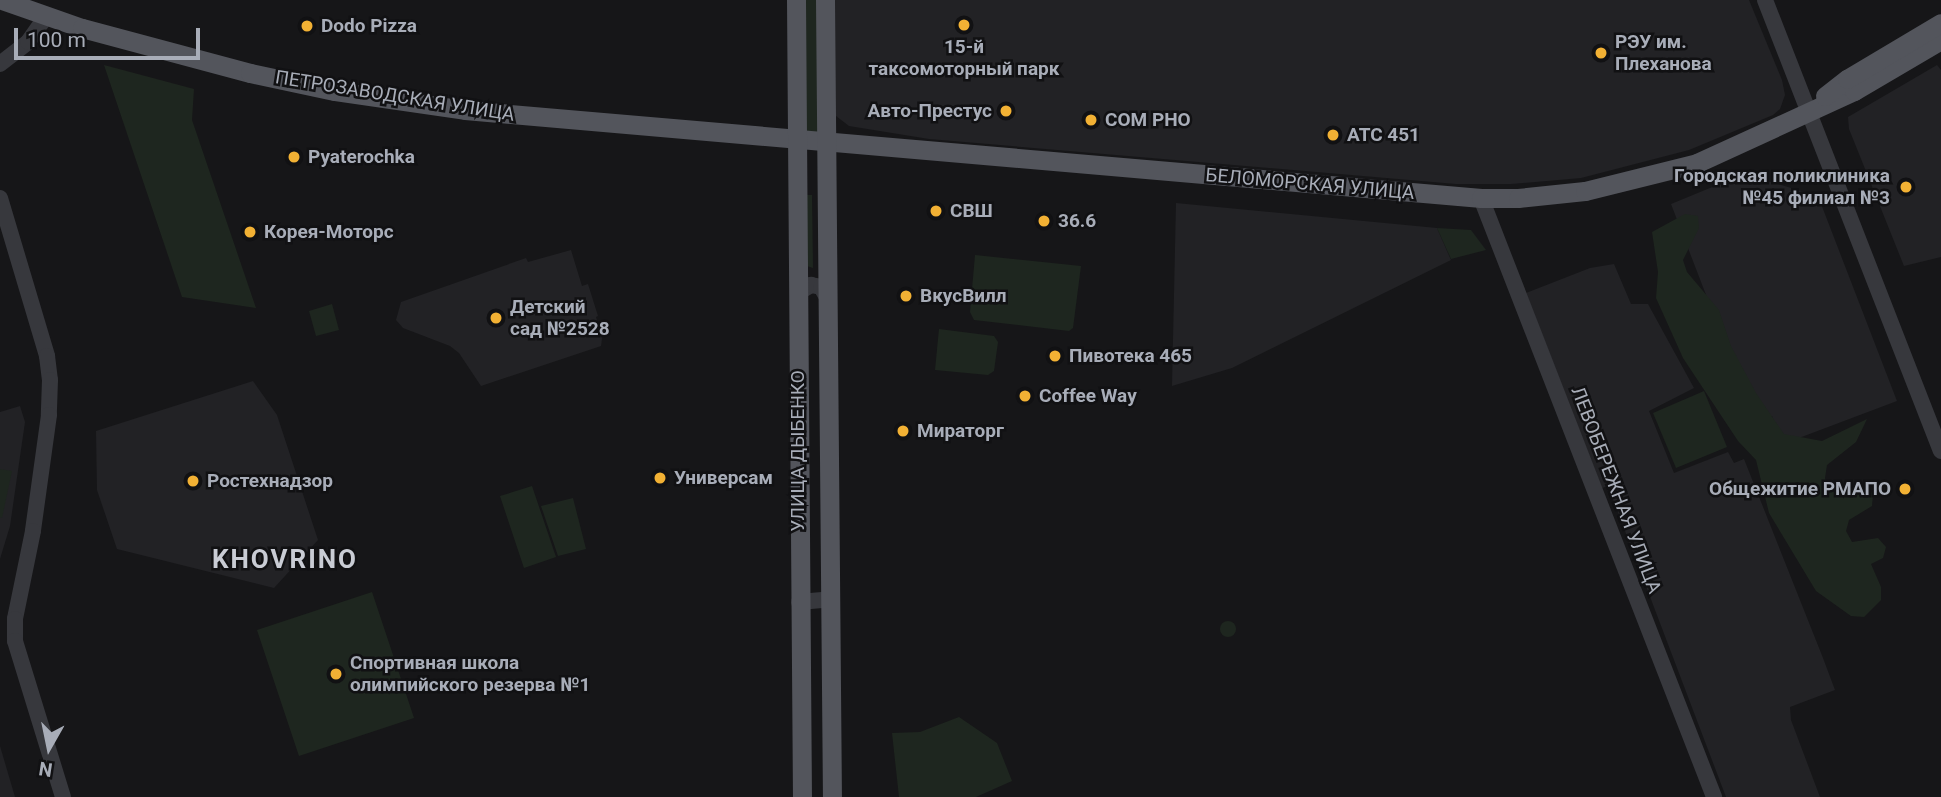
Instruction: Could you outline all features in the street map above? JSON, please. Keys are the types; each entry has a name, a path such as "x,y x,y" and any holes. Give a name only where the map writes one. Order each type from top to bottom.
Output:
{"main road":[{"name":"ПЕТРОЗАВОДСКАЯ УЛИЦА","path":"2,0 46,16 204,61 335,91 465,110 797,140"},
{"name":"УЛИЦА ДЫБЕНКО","path":"796,0 802,797"},
{"name":"УЛИЦА ДЫБЕНКО","path":"825,0 832,797"},
{"name":"БЕЛОМОРСКАЯ УЛИЦА","path":"1808,110 1847,79 1941,23"},
{"name":"БЕЛОМОРСКАЯ УЛИЦА","path":"797,140 1481,198 1518,198 1585,191 1669,172 1721,153 1808,110 1854,91 1941,40"}],"street":[{"path":"1765,0 1941,451"},
{"path":"0,64 28,42 46,16"},
{"path":"0,198 47,356 50,380 47,428 33,531 15,619 15,641 63,797"},
{"name":"ЛЕВОБЕРЕЖНАЯ УЛИЦА","path":"1481,198 1714,797"},
{"path":"798,301 801,291 816,285 825,291 829,301"},
{"path":"799,601 831,599"}],"shaded area":[{"path":"796,0 825,0 828,142 797,140"},
{"path":"832,0 1749,0 1782,80 1785,95 1780,109 1773,115 1689,150 1581,178 1511,184 1456,184 929,139 849,126 836,116"},
{"path":"104,65 194,89 192,120 256,308 182,297"},
{"name":"Городская поликлиника №45 филиал №3","path":"1937,65 1941,70 1941,257 1904,266 1849,129 1848,117"},
{"path":"1744,174 1818,196 1897,401 1783,444 1772,416 1755,422 1671,204"},
{"path":"804,195 812,195 813,268 807,266"},
{"path":"1176,203 1437,228 1451,260 1232,368 1172,386"},
{"path":"1685,214 1698,216 1699,228 1683,260 1687,272 1719,310 1731,346 1756,393 1784,434 1822,441 1867,419 1856,442 1827,465 1825,478 1829,491 1841,492 1865,485 1873,494 1872,506 1849,520 1846,531 1852,542 1878,538 1886,547 1883,558 1871,564 1881,587 1881,600 1864,617 1851,616 1816,591 1769,513 1756,460 1738,441 1683,358 1656,298 1658,272 1652,232"},
{"path":"1437,228 1471,230 1486,250 1451,259"},
{"name":"Детский сад №2528","path":"571,250 582,286 588,284 598,316 601,346 481,386 459,353 450,346 403,328 396,320 401,302 526,258 528,262"},
{"path":"975,255 1081,266 1073,328 1069,331 974,320 970,312"},
{"path":"1614,264 1631,304 1648,304 1694,388 1649,411 1674,473 1728,452 1734,463 1744,459 1823,658 1835,690 1790,707 1791,720 1820,797 1726,797 1608,486 1602,488 1526,293 1590,268"},
{"path":"332,304 339,330 316,336 309,311"},
{"path":"939,329 994,336 998,342 994,371 988,375 935,370"},
{"path":"253,381 277,415 318,540 274,588 117,549 97,490 96,431"},
{"path":"1704,391 1727,447 1676,468 1653,413"},
{"path":"20,406 25,422 10,526 0,559 0,412"},
{"path":"0,469 12,471 2,518 0,517"},
{"path":"532,486 556,557 524,568 500,496"},
{"path":"573,498 586,549 558,556 541,506"},
{"name":"Спортивная школа олимпийского резерва №1","path":"372,592 414,718 299,756 257,630"},
{"path":"1225,621 1231,621 1236,629 1234,635 1225,637 1220,632 1220,626"},
{"path":"959,717 997,743 1012,781 976,797 899,797 892,733 920,732"},
{"path":"0,746 15,797 0,797"}],"place":[{"name":"15-й таксомоторный парк","path":"964,25"},
{"name":"Dodo Pizza","path":"307,26"},
{"name":"РЭУ им. Плеханова","path":"1601,53"},
{"name":"Авто-Престус","path":"1006,111"},
{"name":"COM PHO","path":"1091,120"},
{"name":"АТС 451","path":"1333,135"},
{"name":"Pyaterochka","path":"294,157"},
{"name":"Городская поликлиника №45 филиал №3","path":"1906,187"},
{"name":"СВШ","path":"936,211"},
{"name":"36.6","path":"1044,221"},
{"name":"Корея-Моторс","path":"250,232"},
{"name":"ВкусВилл","path":"906,296"},
{"name":"Детский сад №2528","path":"496,318"},
{"name":"Пивотека 465","path":"1055,356"},
{"name":"Coffee Way","path":"1025,396"},
{"name":"Мираторг","path":"903,431"},
{"name":"Универсам","path":"660,478"},
{"name":"Ростехнадзор","path":"193,481"},
{"name":"Общежитие РМАПО","path":"1905,489"},
{"name":"Спортивная школа олимпийского резерва №1","path":"336,674"}],"district":[{"name":"KHOVRINO","path":"285,560"}]}
